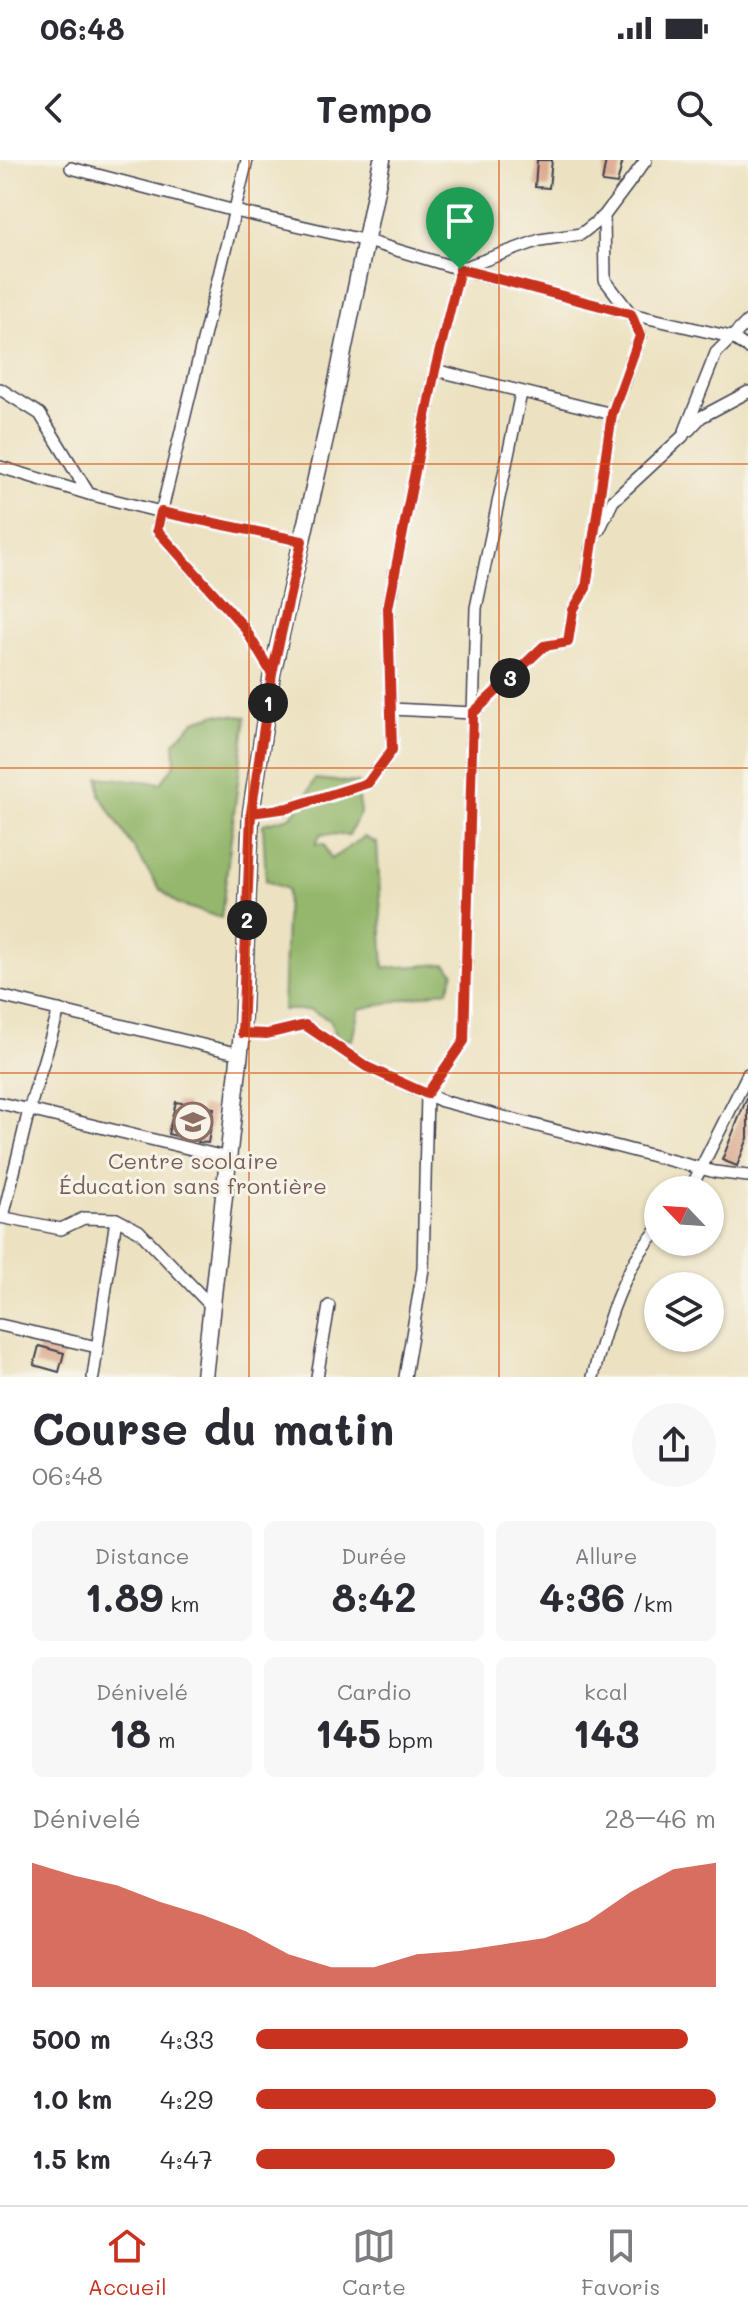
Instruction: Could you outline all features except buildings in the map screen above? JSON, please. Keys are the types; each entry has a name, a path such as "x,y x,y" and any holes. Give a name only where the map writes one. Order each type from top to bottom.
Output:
{"main road":[{"path":"204,1377 242,1033 251,813 272,674 382,160"}],"street":[{"path":"247,160 157,530 244,627 272,674"},
{"path":"460,269 540,240 581,234 604,216 646,160"},
{"path":"71,168 235,211 367,241 460,269 731,337 748,348"},
{"path":"391,709 473,713 544,646 568,642 573,610 586,588 612,414 640,336 631,314 605,280 604,216"},
{"path":"251,813 288,808 368,783 392,750 388,608 435,370 460,269"},
{"path":"683,436 716,353 748,321"},
{"path":"435,370 612,414"},
{"path":"0,389 40,414 89,494"},
{"path":"593,542 613,501 701,417 748,392"},
{"path":"405,1377 423,1269 427,1094 464,1041 476,608 521,393"},
{"path":"0,467 161,512 302,541"},
{"path":"0,996 240,1054"},
{"path":"59,1010 2,1217 61,1229 84,1218 116,1219 139,1231 212,1307"},
{"path":"242,1033 267,1034 305,1025 367,1067 442,1101 701,1168 748,1176"},
{"path":"697,1176 748,1074"},
{"path":"0,1103 229,1158"},
{"path":"93,1377 116,1219"},
{"path":"593,1377 606,1324 644,1243"},
{"path":"317,1377 329,1306"},
{"path":"0,1325 97,1347"}],"green space":[{"path":"217,714 246,717 221,918 178,904 159,888 100,795 99,777 161,783 175,764 174,742 195,721"},
{"path":"315,779 358,783 360,813 349,835 321,834 316,844 324,844 331,859 364,837 377,843 384,968 446,964 454,972 448,990 359,1009 352,1040 337,1038 330,1020 310,1010 283,1010 287,889 266,881 263,824 290,817 303,802"}],"place":[{"name":"Centre scolaire Éducation sans frontière","path":"193,1122"}],"route":[{"path":"460,269 435,370 388,608 392,750 368,783 288,808 251,813 272,674 302,541 161,512 157,530 244,627 272,674 262,743 251,813 242,1033 267,1034 305,1025 367,1067 427,1094 464,1041 473,713 544,646 568,642 573,610 586,588 612,414 640,336 631,314 460,269"}]}
